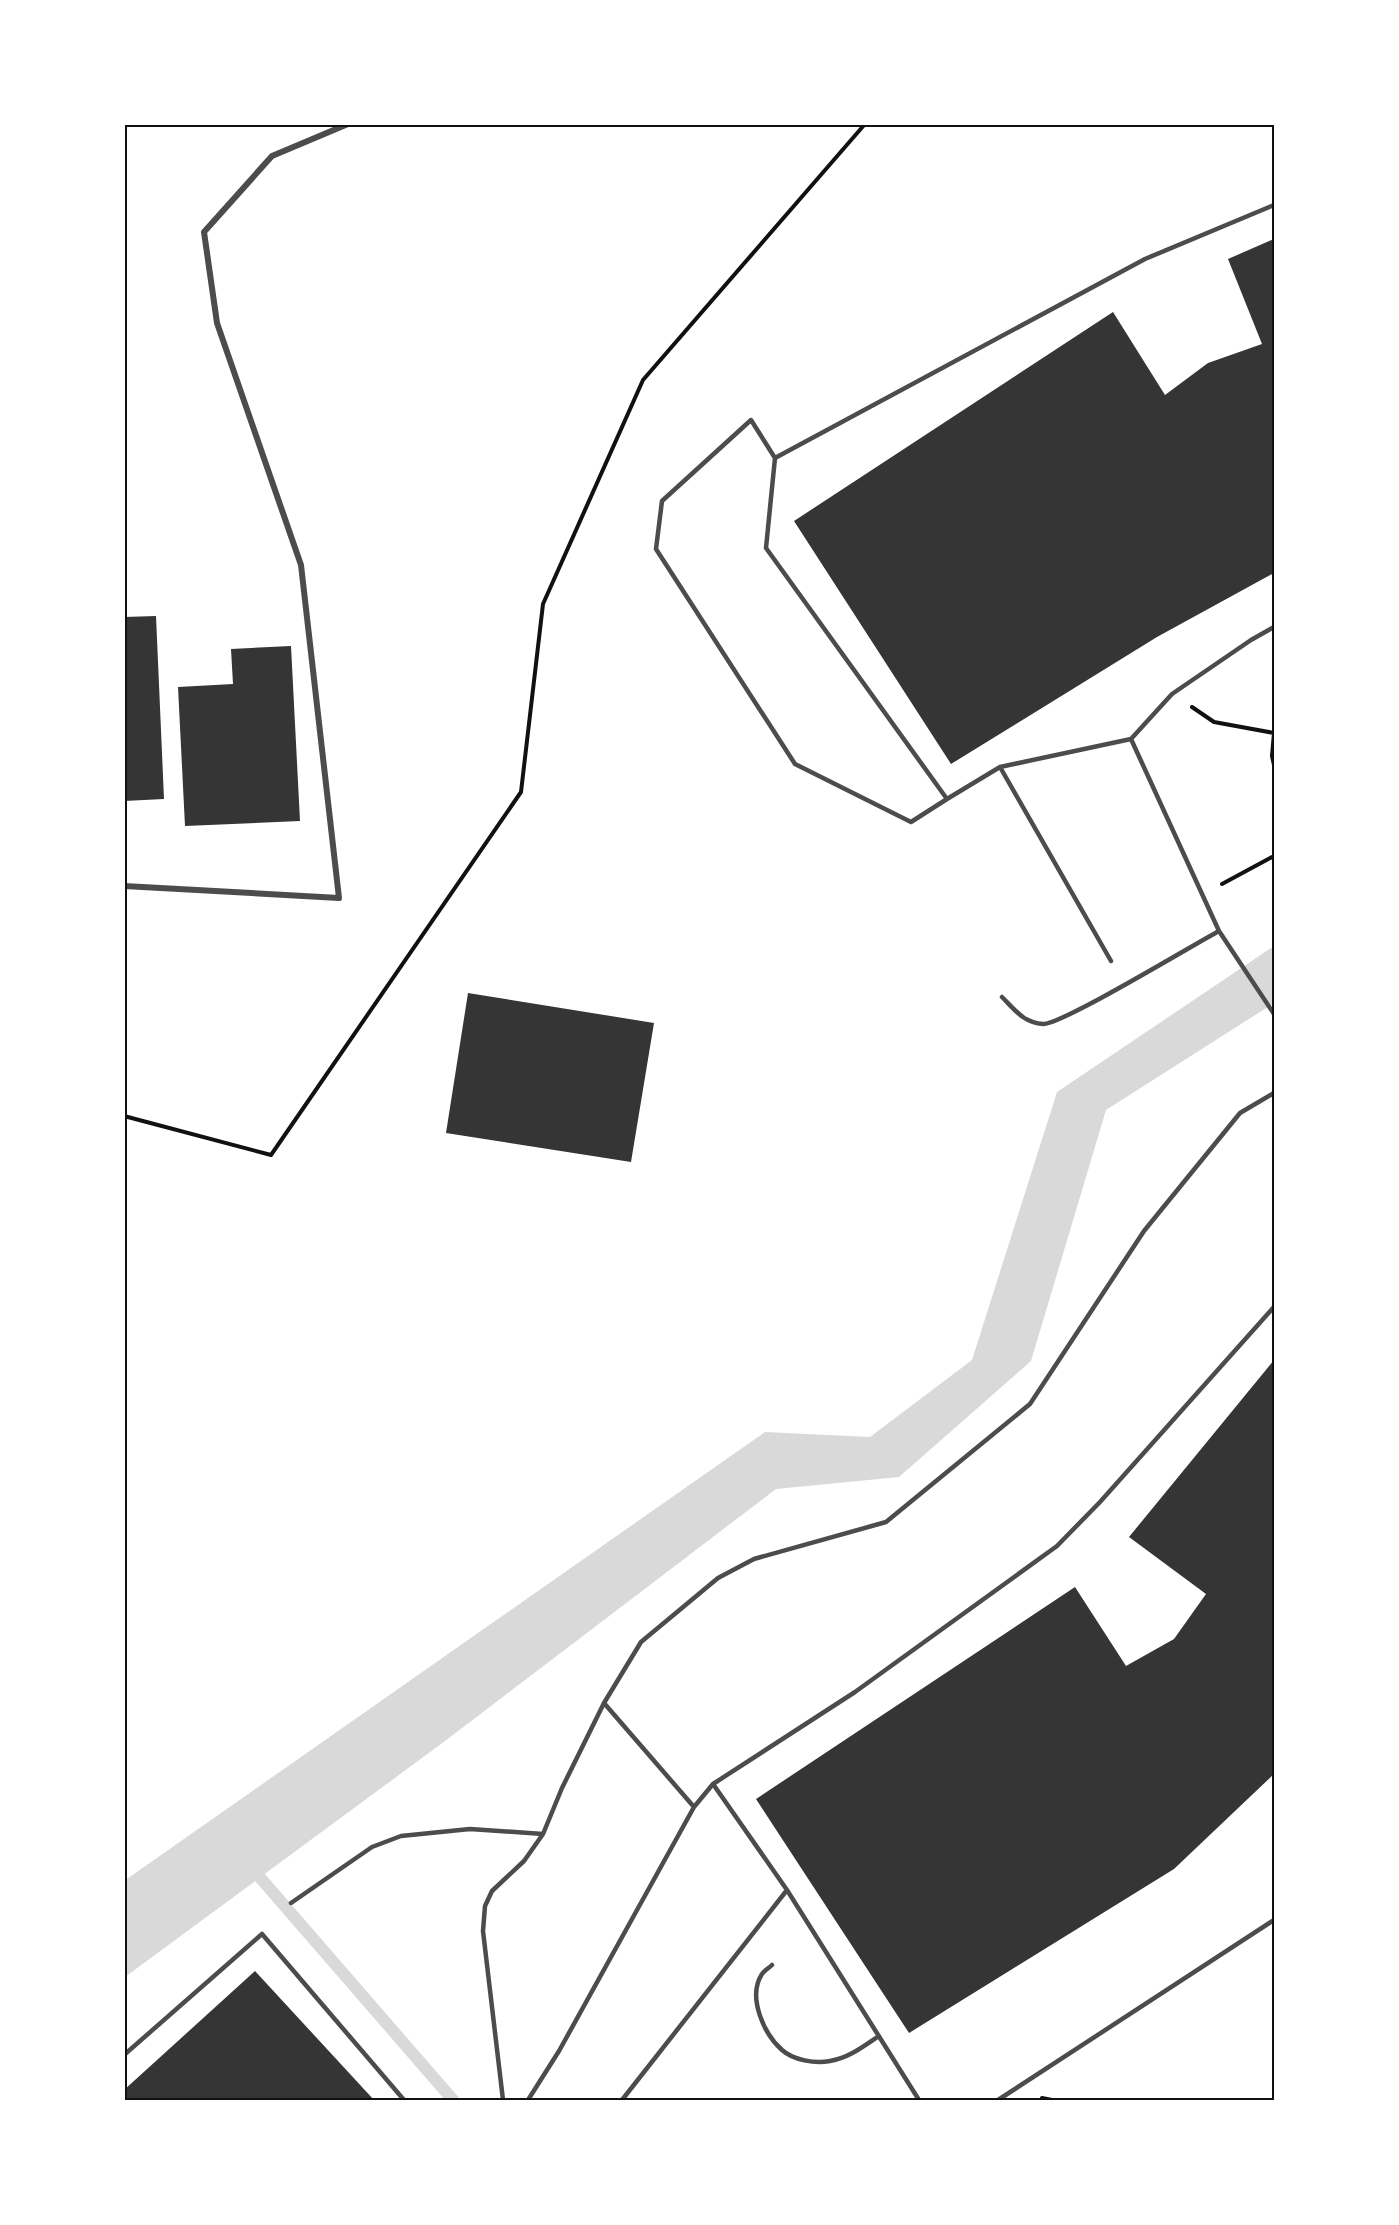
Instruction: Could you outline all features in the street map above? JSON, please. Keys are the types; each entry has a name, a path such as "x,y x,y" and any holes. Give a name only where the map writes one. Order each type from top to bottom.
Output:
{"street":[{"path":"124,886 339,898 301,565 218,323 204,232 272,156 348,124"}],"lane":[{"path":"775,458 1145,259 1275,205"},
{"path":"947,799 766,548 775,458 751,420 662,501 656,549 795,764 911,822 1000,767 1131,739 1172,694 1251,640 1275,627"},
{"path":"1131,739 1219,931 1275,1014"},
{"path":"1000,767 1111,961"},
{"path":"1002,997 1026,1021 1046,1024 1073,1012 1219,931"},
{"path":"503,2100 483,1931 485,1906 492,1891 524,1861 543,1834 562,1788 604,1703 641,1642 718,1578 754,1559 886,1522 1030,1404 1144,1231 1240,1113 1275,1093"},
{"path":"528,2100 559,2051 694,1808 713,1784 855,1692 1057,1546 1100,1502 1275,1307"},
{"path":"604,1703 694,1808"},
{"path":"713,1784 787,1890 919,2100"},
{"path":"291,1903 372,1847 401,1836 470,1829 543,1834"},
{"path":"622,2100 787,1890"},
{"path":"998,2100 1272,1926 1275,1920"},
{"path":"124,2055 262,1934 404,2100"},
{"path":"772,1965 762,1974 757,1989 758,2012 769,2034 783,2051 804,2061 830,2061 853,2054 879,2036"}],"path":[{"path":"124,1116 271,1155 521,792 543,604 643,380 865,124"},
{"path":"1172,694 1214,722 1274,732 1272,756 1275,765"},
{"path":"1201,895 1275,856"}],"shaded area":[{"path":"1274,946 1274,1003 1106,1110 1031,1361 899,1477 776,1489 445,1741 125,1977 124,1881 765,1432 870,1437 972,1360 1057,1092"}],"building":[{"path":"1274,239 1274,573 1157,637 951,764 794,521 1113,312 1165,395 1208,363 1262,344 1228,259"},
{"path":"156,616 164,799 124,801 124,617"},
{"path":"291,646 300,821 185,826 178,687 233,684 231,649"},
{"path":"468,993 654,1023 631,1162 446,1133"},
{"path":"1274,1360 1274,1774 1174,1869 909,2033 756,1799 1075,1587 1126,1666 1174,1639 1206,1594 1129,1537"},
{"path":"255,1971 374,2100 124,2100 124,2090"}],"waterway":[{"path":"250,1866 453,2100"}]}
